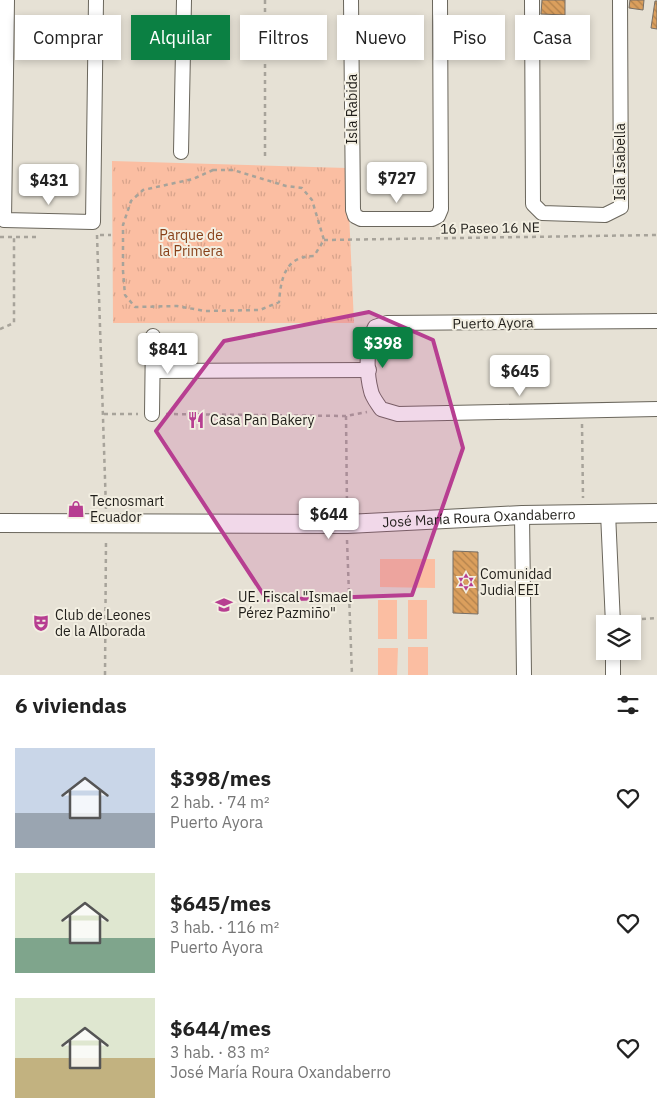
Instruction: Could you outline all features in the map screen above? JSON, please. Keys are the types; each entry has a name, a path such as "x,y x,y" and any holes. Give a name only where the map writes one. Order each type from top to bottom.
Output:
{"street":[{"path":"7,0 4,220 93,222 96,0"},
{"path":"181,152 184,0"},
{"name":"Isla Rabida","path":"351,0 355,216 361,219 432,219 438,216 441,209 440,0"},
{"name":"Isla Isabella","path":"532,0 533,204 542,213 604,216 621,207 620,0"},
{"name":"Puerto Ayora","path":"381,409 371,393 369,370 369,339 375,327 386,324 657,321"},
{"path":"152,414 153,336"},
{"path":"154,371 369,370"},
{"path":"381,409 398,414 657,409"},
{"name":"José María Roura Oxandaberro","path":"0,523 347,524 522,515 657,513"},
{"path":"608,514 613,615"},
{"path":"522,515 524,675"},
{"path":"613,660 613,675"}],"path":[{"path":"265,0 265,158"},
{"path":"213,170 233,170 286,186 302,188 312,200 324,240 314,256 302,256 287,268 281,283 279,302 260,310 205,311 177,306 149,309 135,307 125,295 123,225 131,201 143,190 193,179 213,170"},
{"path":"97,235 107,523 105,675"},
{"name":"16 Paseo 16 NE","path":"324,240 657,235"},
{"path":"0,330 14,324 14,237"},
{"path":"104,414 346,416 381,409"},
{"path":"582,410 584,514"},
{"path":"346,416 347,524 352,675"},
{"path":"641,619 657,618"}],"highlighted area":[{"path":"369,312 433,340 463,448 412,595 267,600 156,431 224,341"}],"green space":[{"name":"Parque de la Primera","path":"112,161 347,168 354,323 113,323"},
{"path":"380,559 435,559 435,588 380,587"},
{"path":"378,600 397,600 397,639 378,639"},
{"path":"408,600 427,600 427,639 408,639"},
{"path":"408,647 428,647 428,675 408,675"},
{"path":"378,648 398,648 397,675 378,675"}],"building":[{"path":"542,0 565,0 565,15 541,14"},
{"path":"630,0 644,0 643,10 629,8"},
{"path":"655,1 657,1 657,29 651,28"},
{"name":"Comunidad Judia EEI","path":"453,551 478,552 478,614 453,613"}],"place":[{"name":"Casa Pan Bakery","path":"196,420"},
{"name":"Tecnosmart Ecuador","path":"76,509"},
{"name":"Comunidad Judia EEI","path":"466,582"},
{"name":"UE. Fiscal \"Ismael Pérez Pazmiño\"","path":"224,605"},
{"name":"Club de Leones de la Alborada","path":"41,623"}]}
